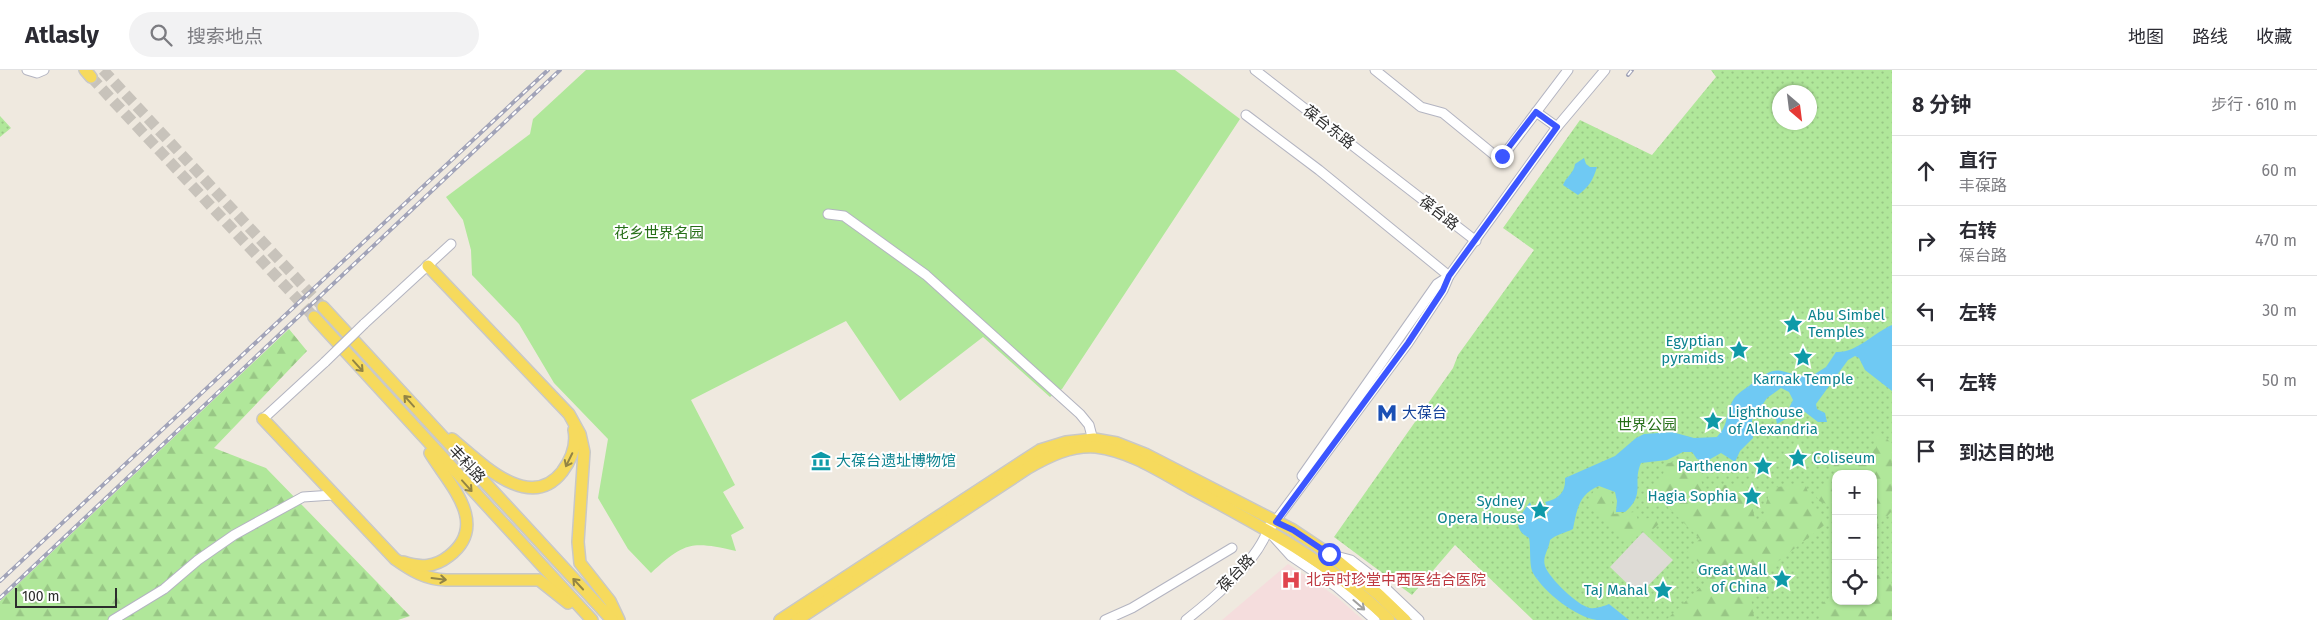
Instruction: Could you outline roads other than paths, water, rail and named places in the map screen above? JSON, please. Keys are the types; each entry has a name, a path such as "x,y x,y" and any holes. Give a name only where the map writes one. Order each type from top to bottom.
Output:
{"main road":[{"path":"428,266 569,414 580,434 584,452 578,542 580,562 610,601 619,620"},
{"name":"丰科路","path":"323,307 612,620"},
{"name":"丰科路","path":"314,317 592,620"},
{"path":"425,419 504,480 522,488 534,488 548,484 560,475 569,463 574,447 575,432 569,414"},
{"path":"263,419 395,560 416,574 433,579 539,580 592,620"},
{"path":"395,560 413,565 429,566 440,563 453,553 462,540 468,525 461,498 413,426"},
{"path":"780,620 1040,450 1066,442 1094,443 1115,451 1272,524 1293,530 1329,554 1379,595 1404,620"},
{"path":"797,620 1028,468 1059,452 1094,443"},
{"path":"1272,524 1333,572 1389,620"}],"street":[{"path":"27,70 37,73 44,70"},
{"name":"葆台东路","path":"1255,70 1403,184"},
{"path":"1375,70 1422,107 1443,113 1498,158 1502,156 1568,70"},
{"name":"葆台路","path":"1186,620 1206,604 1255,555 1272,524 1408,343 1443,290 1449,276 1557,127 1605,70"},
{"path":"1536,112 1557,127"},
{"path":"1246,115 1319,170 1449,276"},
{"name":"葆台路","path":"1403,184 1476,241"},
{"path":"828,214 844,216 926,275 1080,414 1089,426 1094,443"},
{"path":"263,419 451,244"},
{"path":"113,620 164,589 198,560 234,535 303,497 333,495"},
{"path":"1272,524 1291,556 1337,587 1375,620"},
{"path":"1105,620 1132,608 1232,548"},
{"path":"1329,554 1351,560 1377,580 1419,620"}],"water":[{"path":"1584,158 1586,164 1590,167 1597,167 1590,183 1578,195 1563,185 1575,164"},
{"path":"1892,325 1892,391 1865,370 1859,358 1855,356 1848,360 1816,404 1817,409 1825,413 1827,422 1818,422 1805,412 1796,413 1777,424 1776,419 1789,408 1793,400 1789,392 1781,388 1767,398 1752,420 1753,438 1740,451 1735,462 1721,453 1705,462 1697,459 1692,452 1683,452 1667,460 1641,463 1637,494 1631,506 1625,512 1616,512 1617,501 1615,492 1599,486 1587,493 1580,503 1573,529 1550,540 1544,559 1545,566 1558,584 1578,602 1590,608 1609,604 1629,620 1597,620 1579,614 1552,595 1533,573 1529,538 1523,534 1518,525 1520,517 1530,502 1536,519 1545,518 1549,510 1545,502 1561,494 1565,478 1615,456 1636,438 1644,434 1672,432 1694,438 1717,437 1725,424 1733,399 1759,378 1773,371 1810,377 1826,367 1836,352 1858,346"}],"tunnel":[{"path":"103,70 323,307"},
{"path":"91,77 314,317"}],"railway":[{"path":"0,581 548,70"},
{"path":"0,598 560,70"},
{"path":"1628,75 1632,70"}],"place":[{"name":"Abu Simbel Temples","path":"1793,324"},
{"name":"Egyptian pyramids","path":"1739,350"},
{"name":"Karnak Temple","path":"1803,357"},
{"name":"大葆台","path":"1387,413"},
{"name":"Lighthouse of Alexandria","path":"1713,421"},
{"name":"Coliseum","path":"1798,458"},
{"name":"大葆台遗址博物馆","path":"821,461"},
{"name":"Parthenon","path":"1763,466"},
{"name":"Hagia Sophia","path":"1752,496"},
{"name":"Sydney Opera House","path":"1540,510"},
{"name":"Great Wall of China","path":"1782,579"},
{"name":"北京时珍堂中西医结合医院","path":"1291,580"},
{"name":"Taj Mahal","path":"1663,590"}],"park label":[{"name":"花乡世界名园","path":"659,233"},
{"name":"世界公园","path":"1647,425"}]}
